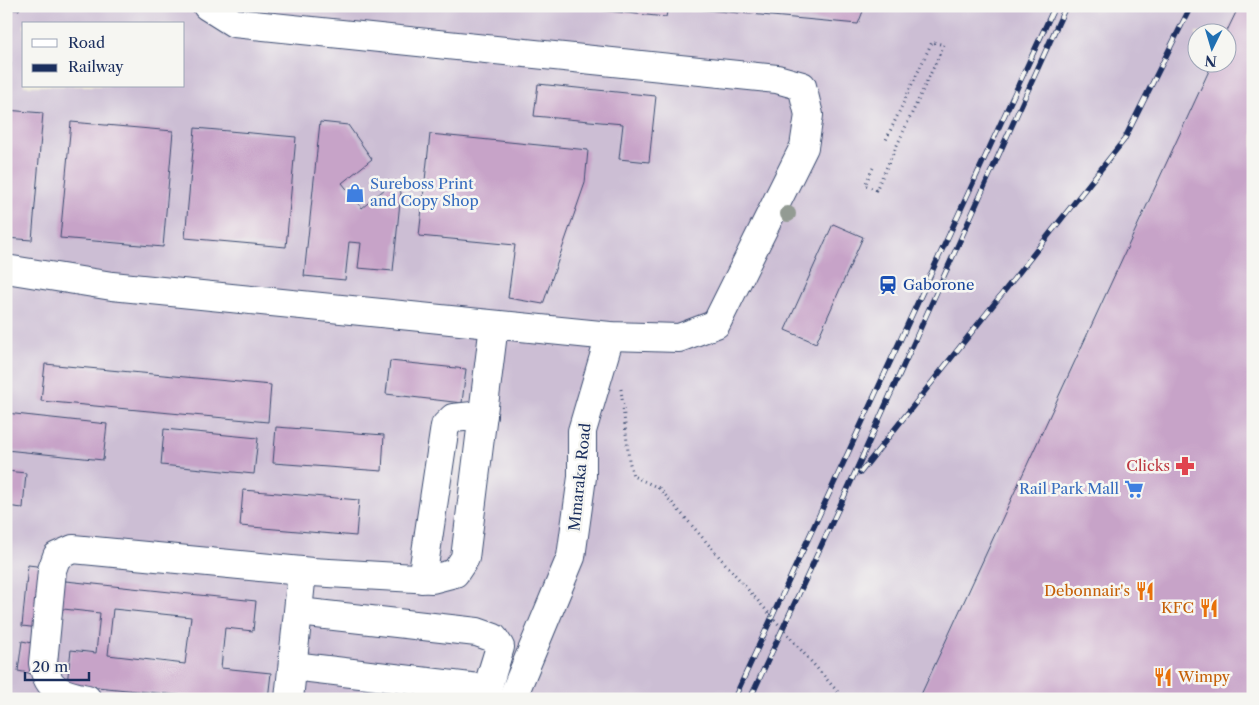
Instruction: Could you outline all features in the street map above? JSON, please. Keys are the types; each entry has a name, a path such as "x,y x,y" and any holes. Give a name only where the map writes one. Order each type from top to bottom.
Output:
{"lane":[{"path":"6,269 112,286 610,336 679,338 716,324 804,147 809,116 802,86 777,79 234,23 207,6"},
{"path":"6,284 112,286"},
{"path":"88,699 64,694 51,685 45,677 43,663 52,570 58,556 73,549 302,572 432,579 455,573 465,558 494,324"},
{"name":"Mmaraka Road","path":"494,696 571,558 582,477 582,431 610,336"},
{"path":"422,578 445,426 453,418 483,415"},
{"path":"289,699 302,572"},
{"path":"292,666 494,696 500,648 494,638 477,632 299,612"}],"path":[{"path":"873,168 865,185 876,190 944,45 932,42 885,142"},
{"path":"626,436 633,476 659,488 844,699"}],"shaded area":[{"path":"6,6 1253,6 1253,699 6,699"}],"building":[{"path":"6,6 20,6 19,10 6,9"},
{"path":"589,6 668,6 666,17 588,9"},
{"path":"685,6 865,6 858,24 685,8"},
{"name":"Rail Park Mall","path":"1239,6 1253,6 1253,699 919,699 1208,72 1236,72 1236,22 1231,22"},
{"path":"6,61 11,62 10,80 6,80"},
{"path":"538,84 656,96 649,162 619,159 623,124 534,116"},
{"path":"6,110 43,113 32,240 6,238"},
{"path":"71,122 173,131 163,247 60,238"},
{"path":"320,122 348,125 372,159 342,183 362,208 391,184 401,192 393,271 358,268 361,243 349,242 345,280 304,276"},
{"path":"195,128 296,137 286,247 185,238"},
{"path":"430,134 588,150 585,183 543,304 508,298 515,245 419,236"},
{"path":"833,224 863,237 816,343 785,330"},
{"path":"390,361 466,369 462,403 386,394"},
{"path":"45,364 271,385 268,422 41,401"},
{"path":"6,413 107,424 103,460 6,450"},
{"path":"276,427 384,435 382,471 273,463"},
{"path":"164,429 258,438 254,474 161,465"},
{"path":"6,471 26,473 23,508 6,506"},
{"path":"243,490 359,500 356,536 240,526"},
{"path":"28,565 45,567 39,628 22,626"},
{"path":"56,580 256,601 253,631 225,628 221,668 271,673 268,699 217,699 67,684 71,650 96,653 100,613 54,608","holes":["113,609 191,617 185,664 108,655"]},
{"path":"22,641 38,644 34,674 18,671"}],"railway":[{"path":"734,699 1055,6"},
{"path":"750,699 849,486 1066,6"},
{"path":"860,473 1124,140 1191,6"}],"place":[{"name":"Sureboss Print and Copy Shop","path":"355,193"},
{"name":"Gaborone","path":"888,285"},
{"name":"Clicks","path":"1185,466"},
{"name":"Rail Park Mall","path":"1134,489"},
{"name":"Debonnair's","path":"1145,591"},
{"name":"KFC","path":"1209,608"},
{"name":"Wimpy","path":"1163,677"}]}
